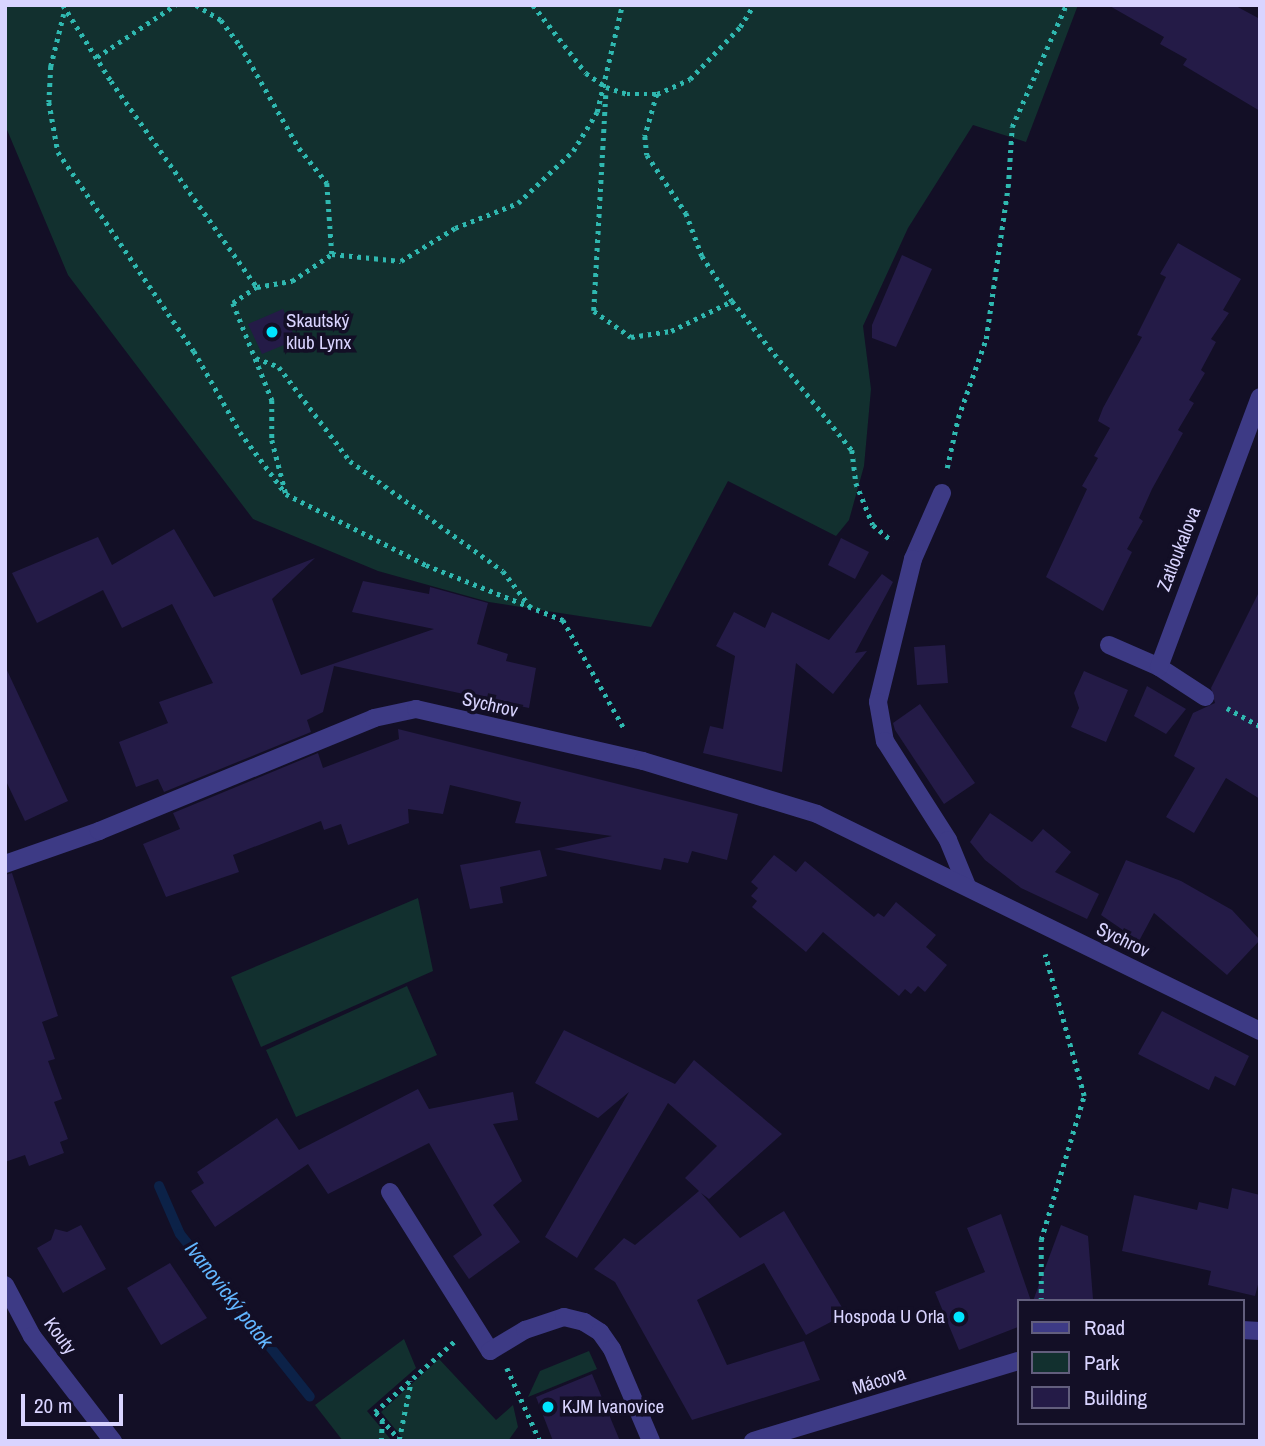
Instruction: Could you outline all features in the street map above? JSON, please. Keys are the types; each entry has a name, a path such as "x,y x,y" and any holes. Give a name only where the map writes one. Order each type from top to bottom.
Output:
{"street":[{"name":"Zatloukalova","path":"1159,667 1260,397"},
{"path":"942,493 913,559 878,702 885,741 948,840 967,886"},
{"path":"1109,645 1159,667 1205,697"},
{"name":"Sychrov","path":"5,864 99,831 374,718 416,709 643,761 817,814 1260,1031"},
{"path":"390,1192 494,1349 525,1330 564,1317 584,1322 600,1332 612,1349 651,1441"},
{"name":"Kouty","path":"5,1285 32,1336 113,1441"},
{"name":"Mácova","path":"753,1441 1016,1362"}],"path":[{"path":"63,5 64,13 51,66 49,103 58,152 194,351 240,432 286,494 362,536 533,610 563,620 643,761"},
{"path":"97,57 175,5"},
{"path":"196,5 221,20 240,45 299,148 327,183 332,254"},
{"path":"533,5 586,72 606,87 627,94 657,94 690,79 740,27 754,5"},
{"path":"622,5 606,87 594,311 631,337 671,331 732,301"},
{"path":"942,493 958,418 988,328 1012,127 1066,5"},
{"path":"64,13 257,287"},
{"path":"286,494 272,440 272,400 233,303 257,287 292,281 332,254 401,261 455,228 518,203 573,151 597,112 606,87"},
{"path":"657,94 645,136 647,155 686,213 702,256 732,301 852,450 856,483 873,524 913,559"},
{"path":"256,358 279,367 350,461 503,571 533,610"},
{"path":"1205,697 1260,726"},
{"path":"1040,922 1084,1096 1041,1240 1041,1299"},
{"path":"494,1349 540,1441"},
{"path":"399,1440 375,1412 439,1355"},
{"path":"399,1440 411,1380"},
{"path":"381,1441 382,1420"}],"green space":[{"path":"5,5 1078,5 1026,142 973,125 908,228 863,326 871,389 864,466 849,520 836,536 728,481 651,627 489,602 378,571 253,519 68,275 5,125"},
{"path":"418,898 433,971 261,1047 231,977"},
{"path":"407,986 437,1055 296,1117 266,1050"},
{"path":"404,1339 416,1368 367,1411 392,1441 343,1441 315,1405"},
{"path":"589,1351 597,1369 528,1397 540,1371"},
{"path":"439,1359 496,1420 513,1405 518,1427 508,1441 405,1441 381,1412"}],"building":[{"path":"1108,5 1234,5 1260,19 1260,111 1183,65 1187,59 1160,44 1164,37"},
{"path":"1178,243 1241,279 1223,310 1229,313 1211,339 1216,342 1201,370 1205,373 1189,400 1194,403 1178,430 1183,433 1152,489 1139,518 1143,521 1127,549 1132,552 1103,611 1046,577 1087,489 1082,486 1098,458 1094,456 1110,428 1098,421 1103,408 1142,337 1137,335 1166,277 1160,274"},
{"path":"902,255 932,269 896,347 872,338 872,325"},
{"name":"Skautský klub Lynx","path":"283,309 296,340 262,354 248,324"},
{"path":"174,529 214,597 315,558 272,599 301,675 434,629 352,612 363,581 429,594 430,587 488,603 477,644 508,654 506,661 536,668 529,708 334,666 323,712 307,720 311,732 164,792 158,779 136,787 119,742 168,723 159,702 213,683 172,604 122,628 103,590 37,623 12,573 98,537 112,565"},
{"path":"841,538 869,552 855,579 828,565"},
{"path":"882,574 893,582 855,653 867,651 833,694 796,663 782,772 703,753 710,726 723,729 735,656 716,646 734,612 765,628 772,612 829,640"},
{"path":"1260,590 1260,799 1226,778 1194,833 1166,817 1195,768 1174,756 1193,713 1215,703 1211,688"},
{"path":"945,645 948,683 917,685 914,647"},
{"path":"5,666 68,801 25,821 5,779"},
{"path":"1084,671 1128,690 1106,742 1071,727 1079,708 1074,693"},
{"path":"1147,686 1186,709 1166,734 1134,716"},
{"path":"920,704 975,783 944,804 893,723"},
{"path":"398,729 738,814 727,860 692,851 688,863 664,858 661,870 554,849 612,836 515,823 521,802 450,785 443,814 408,809 409,823 348,845 341,824 324,830 321,821 233,855 239,872 166,897 143,844 180,829 173,813 318,753 323,768 399,739"},
{"path":"990,813 1032,842 1043,829 1071,852 1055,872 1099,894 1087,919 1021,888 985,860 970,842"},
{"path":"540,850 547,876 500,887 503,903 470,909 460,865"},
{"path":"774,855 796,872 805,861 874,917 878,913 884,917 896,902 936,935 926,947 947,965 925,992 918,986 911,994 905,989 899,996 823,932 806,952 752,907 757,901 751,896 758,888 751,882"},
{"path":"1126,860 1181,881 1232,910 1260,940 1227,975 1154,913 1139,941 1101,915"},
{"path":"12,873 58,1016 42,1022 55,1059 48,1061 62,1099 54,1102 68,1139 60,1142 64,1153 29,1166 25,1155 5,1162 5,875"},
{"path":"1162,1011 1249,1056 1235,1086 1215,1076 1209,1090 1138,1054"},
{"path":"564,1030 675,1084 694,1060 782,1134 709,1199 701,1193 740,1238 784,1211 846,1314 806,1335 764,1263 697,1300 727,1365 804,1341 820,1380 692,1420 615,1282 594,1269 624,1238 635,1245 699,1191 685,1178 717,1146 668,1103 577,1258 545,1237 629,1092 598,1118 535,1083"},
{"path":"418,1089 429,1109 513,1092 518,1120 493,1124 522,1181 493,1205 520,1242 469,1279 453,1256 482,1235 429,1143 328,1194 308,1164 215,1227 191,1191 204,1183 197,1172 277,1118 299,1150"},
{"path":"1232,1188 1260,1195 1260,1277 1255,1296 1208,1285 1211,1271 1122,1251 1134,1195 1197,1210 1199,1202 1228,1209"},
{"path":"1001,1214 1030,1299 1016,1299 1016,1328 959,1350 935,1292 985,1272 967,1228"},
{"path":"81,1225 106,1269 63,1293 37,1248 51,1240 55,1229 67,1232"},
{"path":"1061,1225 1088,1236 1093,1299 1034,1299"},
{"path":"170,1263 207,1318 161,1345 127,1288"},
{"path":"592,1374 620,1441 553,1441 536,1397"}],"waterway":[{"name":"Ivanovický potok","path":"159,1186 180,1234 310,1397"}],"place":[{"name":"Skautský klub Lynx","path":"272,332"},
{"name":"Hospoda U Orla","path":"959,1317"},
{"name":"KJM Ivanovice","path":"548,1407"}]}
